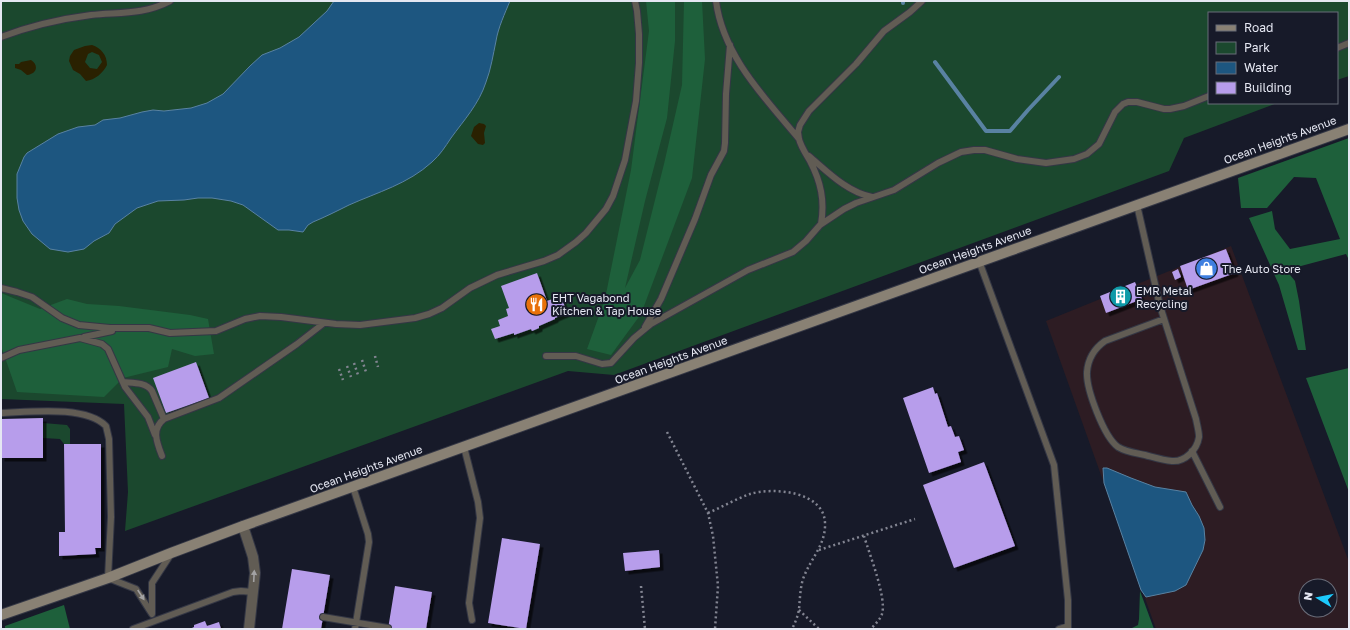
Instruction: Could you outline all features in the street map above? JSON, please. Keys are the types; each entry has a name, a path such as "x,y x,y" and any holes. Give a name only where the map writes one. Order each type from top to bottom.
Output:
{"main road":[{"name":"Ocean Heights Avenue","path":"1,615 108,578 171,552 243,526 495,437 1137,204 1349,129"}],"street":[{"path":"243,526 253,556 255,573 249,629"}],"lane":[{"path":"1,37 40,24 93,15 145,11 154,9 170,1"},
{"path":"1,288 32,297 62,318 79,325 98,328 149,328 170,333 216,331 245,319 260,316 281,317 324,323 360,325 422,317 442,308 470,288 497,275 544,262 558,255 586,233 602,215 613,196 619,179 629,143 636,101 639,63 639,34 635,1"},
{"path":"716,1 720,20 730,45 742,68 799,139 820,184 823,201 821,224"},
{"path":"799,139 798,132 800,125 809,111 856,64 884,31 922,1"},
{"path":"1338,48 1349,43"},
{"path":"643,330 661,299 695,220 711,175 724,151 730,45"},
{"path":"546,356 576,356 602,364 612,363 643,330 748,270 792,252 806,241 821,224 856,203 894,190 938,163 961,152 969,150 985,150 1017,159 1046,163 1060,162 1082,157 1092,151 1099,144 1115,112 1123,104 1128,102 1137,102 1164,109 1170,109 1184,106 1208,96"},
{"path":"805,152 848,187 863,195 874,197"},
{"path":"1137,204 1164,319 1199,430 1197,442 1192,452 1180,461 1163,460 1119,447 1112,442 1096,411 1089,387 1087,372 1092,354 1099,345 1105,341 1164,319"},
{"path":"979,261 1054,465 1068,600 1068,627 1059,629"},
{"path":"156,437 158,426 164,419 219,398 291,349 324,323"},
{"path":"1,358 18,350 123,329"},
{"path":"80,338 97,341 105,346 113,359 129,394 148,417 162,456"},
{"path":"123,382 141,384 149,387 164,419"},
{"path":"1,413 64,412 83,414 94,418 106,426 109,439 111,517 108,578 136,588 155,621"},
{"path":"464,447 478,502 480,518 469,603 472,620"},
{"path":"1192,452 1220,506"},
{"path":"353,487 368,534 369,542 355,626"},
{"path":"152,614 152,582 171,552"},
{"path":"133,629 234,592 253,592"},
{"path":"323,617 355,626 388,628"}],"path":[{"path":"374,356 378,367"},
{"path":"362,360 366,372"},
{"path":"354,363 358,374"},
{"path":"347,366 351,377"},
{"path":"339,368 343,380"},
{"path":"667,432 708,513 713,536 718,586 715,629"},
{"path":"708,513 750,494 773,491 809,498 820,508 825,516 825,529 819,550 804,578 800,589 799,610 792,629"},
{"path":"819,550 915,519"},
{"path":"864,536 883,605 882,615 871,629"},
{"path":"641,586 645,629"},
{"path":"799,610 819,629"}],"shaded area":[{"path":"1231,246 1349,562 1349,629 1156,629 1046,321"}],"green space":[{"path":"1,1 1349,1 1349,76 1338,80 1338,12 1208,12 1208,104 1274,104 1184,138 1169,171 614,375 568,371 125,531 128,492 124,404 1,399"},
{"path":"646,1 675,1 675,41 667,118 645,201 625,288 640,260 682,85 684,1 702,1 705,59 692,178 641,314 611,355 587,349 605,299 631,170 649,31"},
{"path":"1349,138 1349,260 1346,254 1286,270 1295,281 1299,301 1306,350 1298,350 1279,285 1249,218 1272,211 1275,229 1290,249 1340,239 1316,178 1294,177 1267,208 1241,208 1238,178"},
{"path":"1,293 40,309 67,299 87,304 119,306 190,315 208,319 214,354 195,356 172,349 168,367 123,378 104,397 17,392 1,346"},
{"path":"1349,368 1349,492 1306,378"},
{"path":"43,423 67,425 70,429 70,444 64,444 60,439 43,438"},
{"path":"1140,591 1154,629 1130,629 1138,625"},
{"path":"64,605 70,629 5,629 5,626"}],"sand":[{"path":"92,45 101,50 105,55 107,65 98,76 86,81 80,74 73,70 69,61 74,50","holes":["92,52 99,55 102,62 97,69 90,68 85,62 88,54"]},
{"path":"31,60 34,62 36,67 33,73 27,75 21,70 15,68 15,64"},
{"path":"479,123 486,126 484,133 485,143 483,145 478,144 471,136 474,127"}],"water":[{"path":"334,1 510,1 498,31 489,72 479,98 471,112 440,154 423,170 403,182 313,222 308,225 303,232 278,230 243,205 231,201 212,198 198,198 158,201 137,208 115,224 109,233 94,241 84,249 68,252 50,249 32,234 23,221 17,198 17,174 27,153 58,134 78,127 95,125 103,120 120,118 153,110 164,111 191,108 207,103 223,94 262,55 280,48 299,37 327,11"},
{"path":"1103,468 1107,468 1155,487 1186,492 1204,528 1205,540 1203,550 1186,585 1175,591 1146,597 1141,590 1104,483"}],"building":[{"name":"The Auto Store","path":"1226,249 1235,273 1188,290 1180,266"},
{"path":"1178,269 1181,277 1175,280 1172,272"},
{"name":"EHT Vagabond Kitchen & Tap House","path":"537,273 547,301 561,296 567,313 539,326 539,328 532,331 531,329 514,335 514,333 495,339 491,329 500,326 498,320 508,316 506,309 509,308 501,286"},
{"name":"EMR Metal Recycling","path":"1135,282 1142,299 1106,313 1100,296"},
{"path":"196,362 209,398 166,413 153,378"},
{"path":"933,387 935,394 937,393 948,427 951,426 955,437 959,436 964,450 958,452 961,462 929,473 903,398"},
{"path":"43,418 43,458 1,458 1,419"},
{"path":"64,444 101,444 101,548 95,548 96,554 59,556 59,532 65,532"},
{"path":"984,462 1015,546 954,568 923,485"},
{"path":"502,538 540,544 526,629 488,623"},
{"path":"659,550 660,567 625,571 623,553"},
{"path":"292,569 330,575 321,629 282,629"},
{"path":"395,586 432,592 426,629 388,629"},
{"path":"205,621 207,626 219,622 221,629 190,629 194,627 194,625"}],"waterway":[{"path":"935,62 986,131 1010,131 1059,77"}],"place":[{"name":"The Auto Store","path":"1207,269"},
{"name":"EMR Metal Recycling","path":"1121,297"},
{"name":"EHT Vagabond Kitchen & Tap House","path":"536,304"}]}
